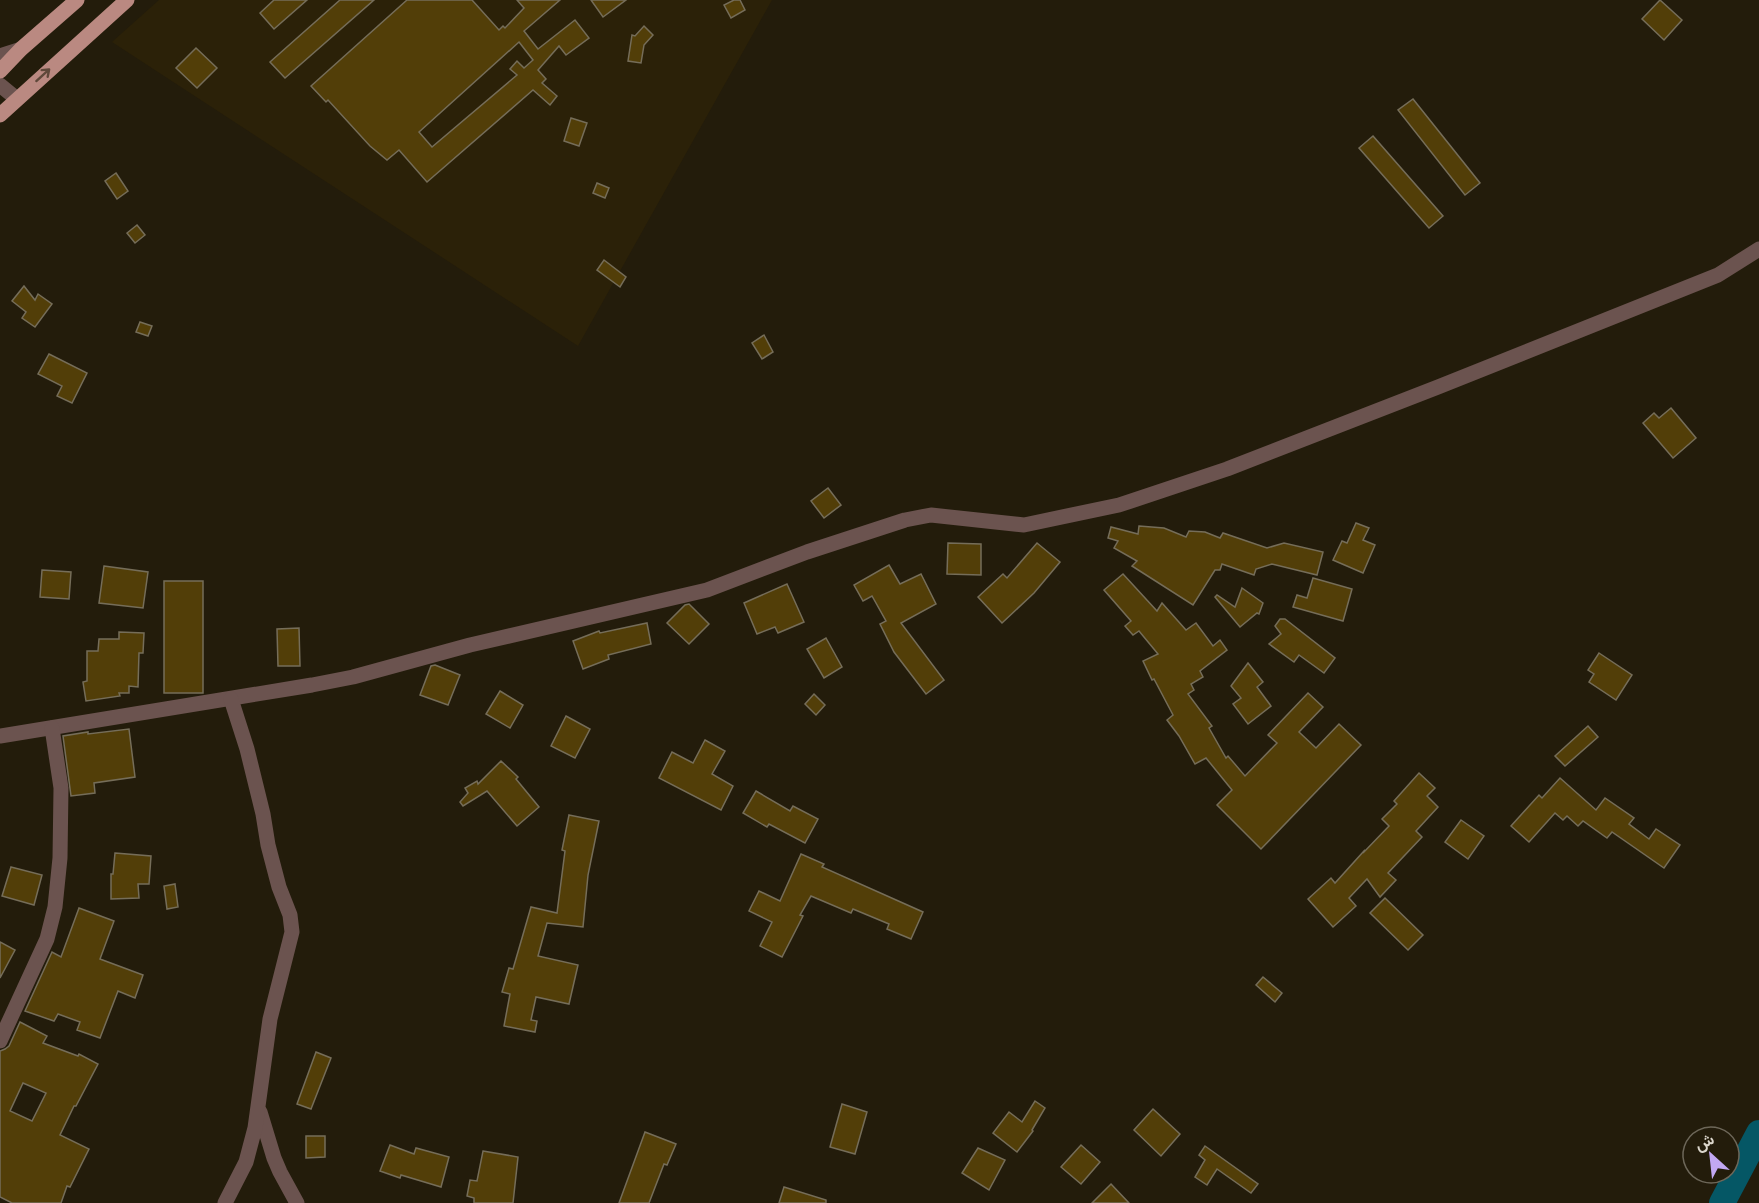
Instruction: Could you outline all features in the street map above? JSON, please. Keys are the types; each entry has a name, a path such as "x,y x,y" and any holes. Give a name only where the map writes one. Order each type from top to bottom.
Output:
{"main road":[{"path":"0,71 21,49 77,0"},
{"path":"0,115 127,0"}],"street":[{"path":"0,56 21,49"},
{"path":"0,85 17,99"},
{"path":"0,736 354,677 470,645 707,590 807,552 905,520 931,515 1024,525 1119,505 1227,469 1449,383 1718,275 1759,249"},
{"path":"225,1203 246,1162 255,1128 270,1019 292,932 290,915 279,887 268,845 264,814 247,748 231,699"},
{"path":"0,1041 47,939 55,907 60,858 61,788 52,728"},
{"path":"258,1107 274,1158 297,1203"}],"shaded area":[{"path":"159,0 772,0 578,346 112,42"}],"building":[{"path":"274,0 307,0 274,29 260,13"},
{"path":"340,0 374,0 285,78 270,62"},
{"path":"407,0 472,0 499,30 503,26 505,28 524,8 517,0 560,0 524,31 538,49 575,20 589,38 566,55 559,46 538,70 546,79 542,83 557,96 550,105 533,90 427,182 399,150 387,160 370,146 328,100 326,102 311,86","holes":["519,42 533,60 524,68 517,61 510,69 517,75 432,147 419,132"]},
{"path":"591,0 626,0 603,17"},
{"path":"740,0 745,10 731,18 724,5"},
{"path":"1660,0 1682,20 1664,40 1642,19"},
{"path":"644,26 653,35 644,45 641,63 628,61 632,35 635,36"},
{"path":"196,48 217,68 197,88 176,68"},
{"path":"1413,99 1480,183 1465,195 1398,110"},
{"path":"571,118 587,123 579,146 564,141"},
{"path":"1373,136 1443,216 1429,228 1359,148"},
{"path":"116,173 128,191 117,199 105,181"},
{"path":"597,183 609,188 605,198 593,193"},
{"path":"137,225 145,235 135,243 127,233"},
{"path":"604,260 626,277 620,287 597,270"},
{"path":"24,286 35,300 38,294 52,304 35,327 22,318 26,312 12,301"},
{"path":"140,322 152,326 148,336 136,332"},
{"path":"764,335 773,352 762,359 752,343"},
{"path":"49,354 87,373 72,403 57,396 62,386 38,374"},
{"path":"1671,408 1696,438 1673,458 1643,423 1654,413 1659,418"},
{"path":"828,488 841,505 824,518 811,501"},
{"path":"1356,523 1369,528 1363,540 1375,545 1363,573 1333,560 1342,541 1347,543"},
{"path":"1139,526 1164,528 1186,537 1189,531 1205,532 1220,538 1223,533 1267,548 1284,543 1323,552 1317,575 1272,564 1256,569 1254,575 1222,564 1220,570 1215,570 1193,605 1132,566 1137,561 1114,548 1118,541 1108,538 1111,527 1138,534"},
{"path":"948,543 981,544 981,575 947,574"},
{"path":"1037,543 1060,562 1034,593 1002,623 978,597 1003,574 1007,578"},
{"path":"889,565 900,584 921,574 936,604 901,623 944,680 926,694 894,652 880,624 886,621 872,596 863,601 854,585"},
{"path":"104,566 148,572 143,608 99,603"},
{"path":"42,570 71,572 69,599 40,597"},
{"path":"1123,574 1157,611 1162,603 1186,630 1196,623 1213,646 1220,640 1227,650 1200,671 1203,677 1191,684 1194,690 1188,694 1212,726 1209,728 1226,758 1228,756 1245,776 1277,743 1268,735 1308,693 1323,707 1299,732 1316,748 1339,724 1361,745 1261,849 1217,805 1232,790 1206,758 1195,764 1167,720 1173,715 1143,661 1158,654 1139,631 1133,635 1125,626 1131,621 1104,590"},
{"path":"1313,578 1352,589 1343,621 1293,607 1297,595 1307,598"},
{"path":"164,581 203,581 203,693 164,693"},
{"path":"787,584 804,622 778,633 775,627 757,634 744,603"},
{"path":"1242,588 1263,603 1259,614 1257,613 1240,627 1215,597 1217,595 1235,607"},
{"path":"689,604 709,624 689,644 667,623 685,605"},
{"path":"1280,619 1285,619 1335,658 1324,673 1299,655 1294,662 1269,644 1281,634 1275,626"},
{"path":"647,623 651,644 608,655 609,659 583,669 573,641 599,631 600,633"},
{"path":"299,628 300,666 278,666 277,629"},
{"path":"119,632 144,633 143,653 139,653 138,687 129,686 129,693 119,693 120,696 86,701 83,682 87,681 87,651 98,651 99,639 119,639"},
{"path":"826,638 842,667 824,678 807,649"},
{"path":"1599,653 1632,675 1616,700 1589,682 1594,674 1588,670"},
{"path":"1248,663 1263,682 1257,687 1271,706 1248,724 1233,704 1241,698 1231,686"},
{"path":"435,665 460,675 448,705 420,695 431,666"},
{"path":"500,691 523,705 510,728 486,714"},
{"path":"814,694 825,705 816,715 805,704"},
{"path":"566,716 590,729 575,758 551,746"},
{"path":"1588,726 1598,737 1565,766 1555,756"},
{"path":"129,729 135,777 94,783 95,793 71,796 63,736"},
{"path":"705,740 725,751 712,774 733,786 721,810 659,778 672,752 693,763"},
{"path":"501,761 518,777 516,779 539,807 517,826 487,791 463,806 460,802 468,793 465,788 477,781 478,784"},
{"path":"1419,773 1435,788 1427,796 1438,807 1416,831 1422,837 1388,873 1396,880 1380,897 1367,879 1349,898 1356,906 1333,927 1308,899 1331,878 1335,883 1389,826 1382,819 1397,804 1394,801"},
{"path":"1560,778 1596,810 1605,798 1634,818 1629,824 1649,839 1656,829 1680,845 1664,868 1612,832 1607,838 1583,821 1578,826 1567,816 1563,820 1555,813 1529,842 1511,826 1539,795 1542,798"},
{"path":"756,791 790,811 793,806 818,819 805,843 769,824 767,827 743,813"},
{"path":"569,815 599,821 588,875 583,927 547,923 538,956 578,965 569,1004 536,997 531,1020 537,1021 535,1032 504,1026 510,994 502,992 509,968 513,969 531,907 557,913 565,851 562,850"},
{"path":"1461,820 1484,836 1468,859 1445,842"},
{"path":"115,853 151,856 149,884 138,884 139,898 111,899 111,874 113,874"},
{"path":"801,854 824,864 822,867 923,912 911,939 887,929 889,924 853,909 851,913 811,896 782,957 760,946 772,922 749,911 759,891 780,901"},
{"path":"11,867 42,875 34,905 2,896"},
{"path":"175,884 178,907 167,909 164,886"},
{"path":"1385,898 1423,935 1408,950 1370,913"},
{"path":"79,908 114,921 100,959 143,975 135,998 118,991 100,1038 77,1030 80,1022 58,1014 54,1021 25,1011 52,952 61,957"},
{"path":"0,942 15,950 0,978"},
{"path":"1263,977 1282,993 1275,1002 1256,985"},
{"path":"20,1022 47,1036 43,1043 78,1056 79,1054 98,1064 60,1135 89,1149 70,1187 67,1186 61,1203 12,1203 0,1197 0,1051 9,1046","holes":["23,1083 46,1093 32,1121 10,1111"]},
{"path":"316,1052 331,1058 311,1109 297,1104"},
{"path":"1035,1101 1045,1108 1033,1131 1017,1152 993,1133 1009,1112 1022,1122"},
{"path":"842,1104 867,1112 855,1154 830,1147"},
{"path":"1153,1109 1180,1134 1161,1156 1134,1130"},
{"path":"645,1132 676,1144 667,1165 664,1164 649,1203 619,1203"},
{"path":"306,1136 325,1136 325,1157 306,1158"},
{"path":"390,1145 414,1154 416,1148 449,1157 441,1187 380,1171"},
{"path":"1081,1145 1100,1162 1081,1184 1061,1167"},
{"path":"1205,1146 1258,1184 1251,1193 1217,1169 1207,1185 1195,1177 1205,1160 1199,1155"},
{"path":"978,1148 1005,1160 989,1190 962,1173"},
{"path":"483,1151 518,1157 513,1203 474,1203 474,1198 467,1196 470,1180 477,1181"},
{"path":"1111,1184 1129,1203 1092,1203"},
{"path":"784,1187 826,1200 826,1203 779,1203"}],"waterway":[{"path":"1722,1203 1759,1133"}]}
